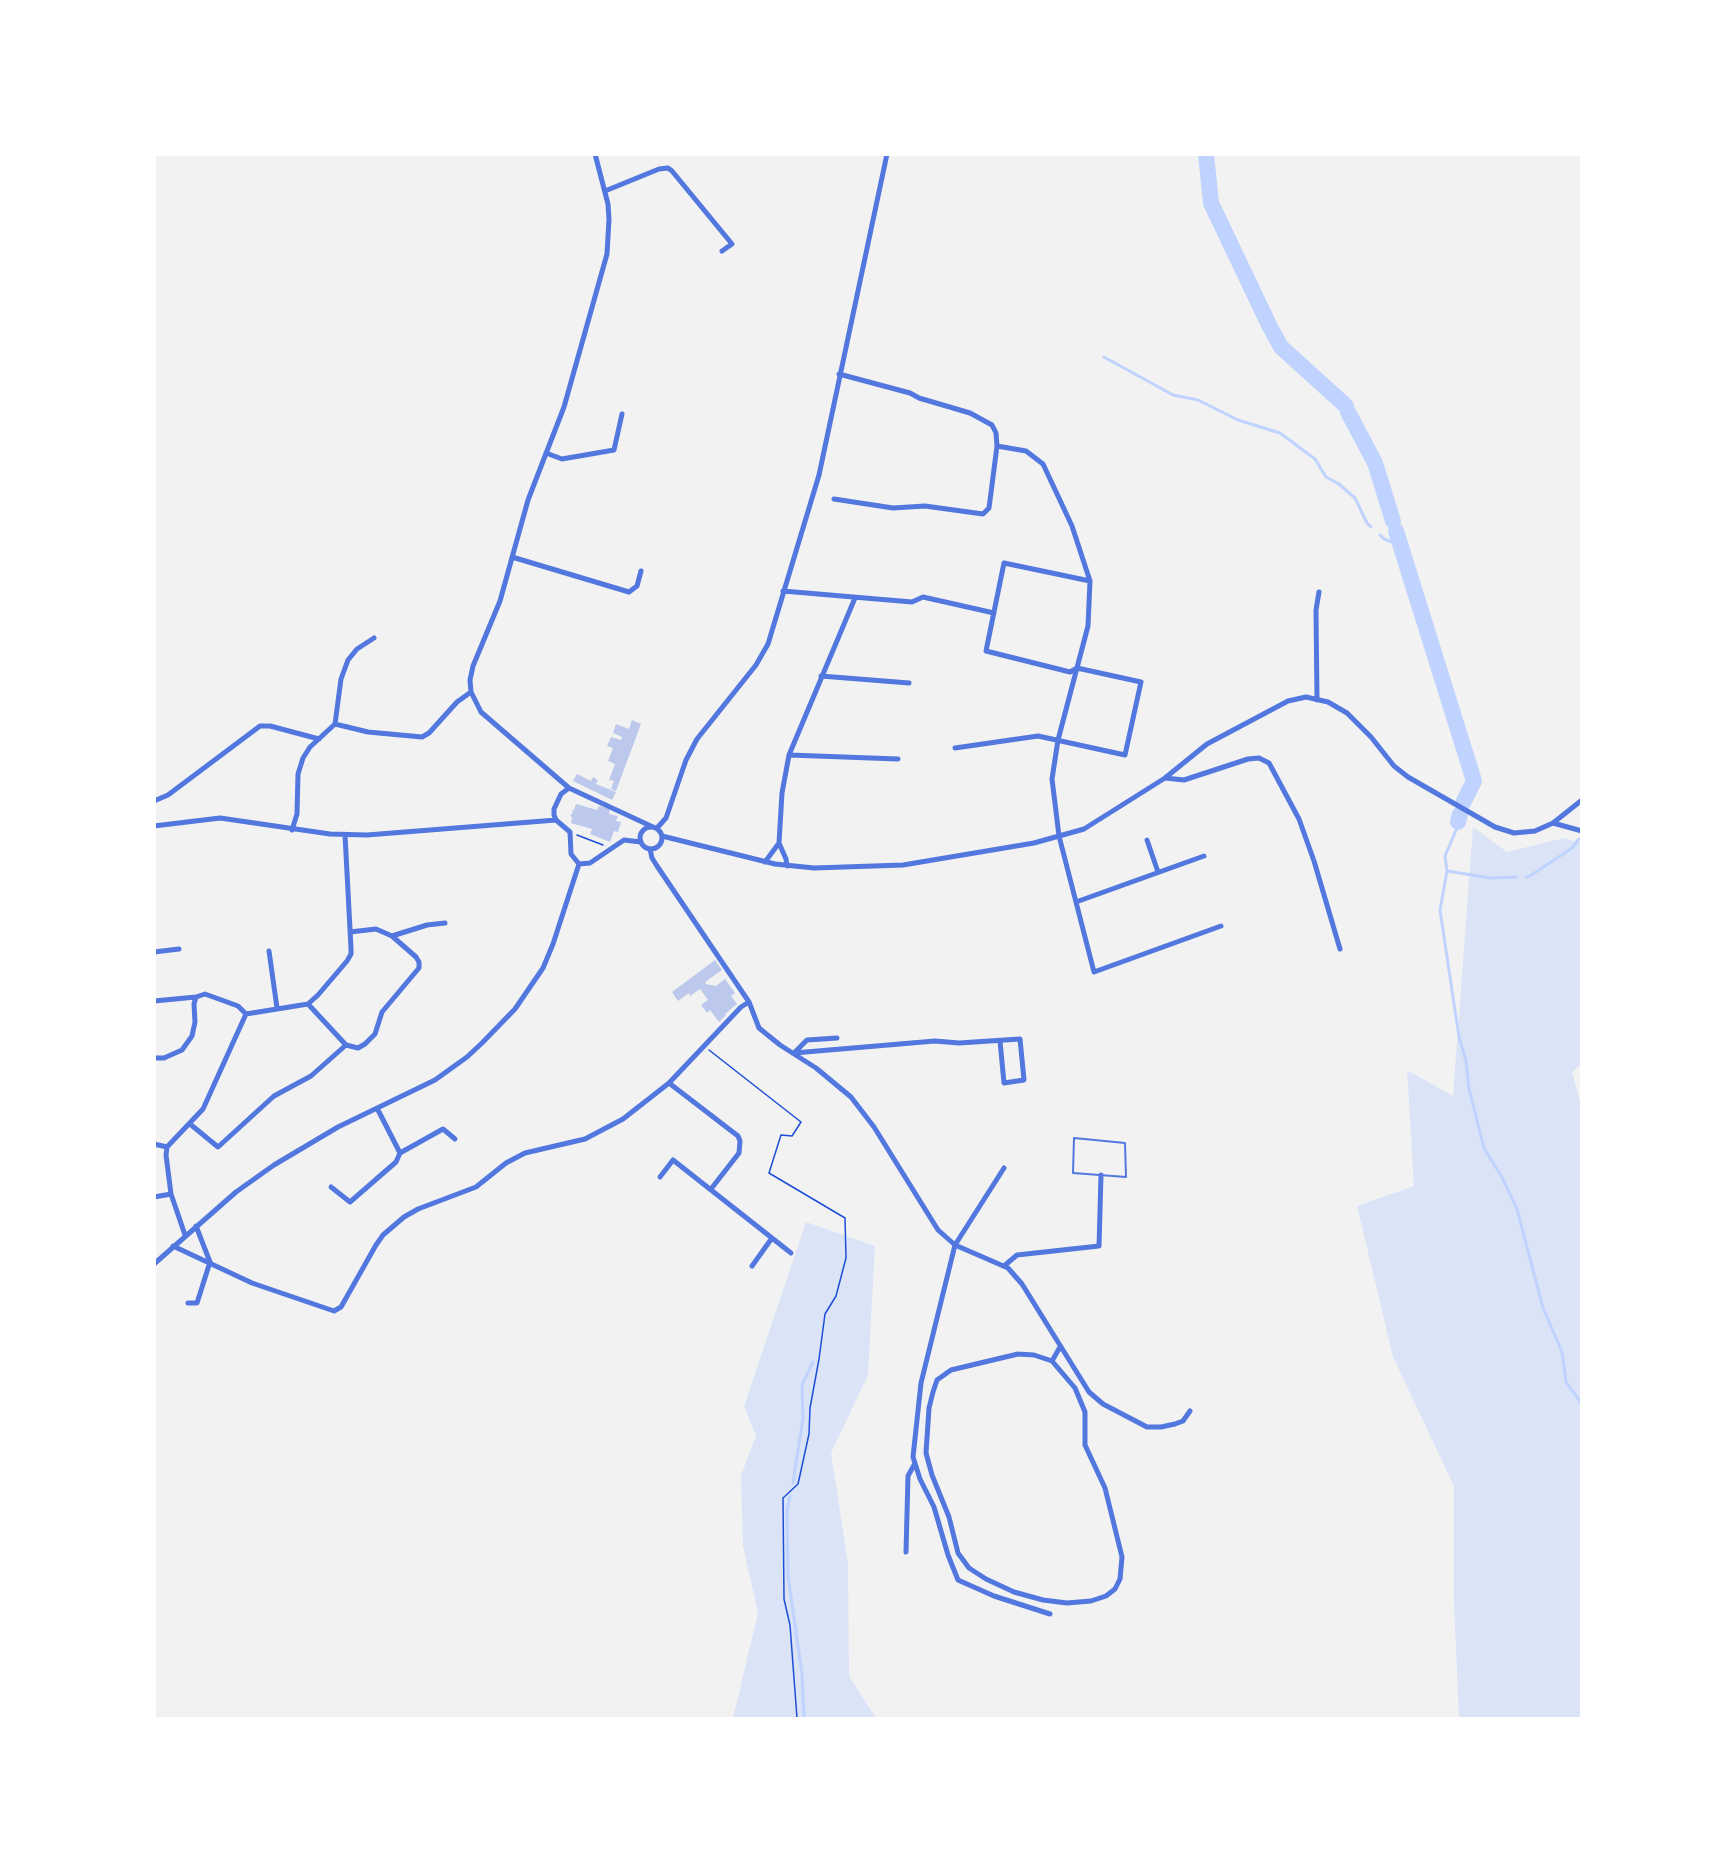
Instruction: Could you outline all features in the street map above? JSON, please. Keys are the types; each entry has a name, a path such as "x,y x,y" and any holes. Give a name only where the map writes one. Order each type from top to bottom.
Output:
{"street":[{"path":"595,154 605,191 609,219 607,254 567,398 528,500 500,601 473,666 470,680 471,692 481,712 569,788 655,828 662,836 765,862 814,868 903,865 1034,843 1084,829 1165,778 1208,744 1288,701 1306,697 1328,702 1347,713 1371,737 1394,766 1408,777 1495,827 1514,833 1535,831 1553,823 1581,800"},
{"path":"662,836 660,845 650,849 641,842 640,836 644,830 655,828 666,818 686,760 698,738 756,665 768,644 819,475 887,154"},
{"path":"605,191 659,169 668,168 732,244 722,251"},
{"path":"834,499 893,508 925,506 983,514 989,508 997,446 996,433 992,425 970,413 919,398 910,393 839,374"},
{"path":"546,453 562,459 614,450 622,414"},
{"path":"997,446 1026,451 1043,464 1072,526 1090,581 1088,626 1058,740 1052,779 1059,836 1094,972 1221,926"},
{"path":"512,557 628,592 637,586 641,571"},
{"path":"955,748 1038,736 1125,755 1141,682 1077,668 1070,672 986,651 1004,563 1090,581"},
{"path":"783,591 912,602 922,597 994,613"},
{"path":"1317,700 1316,610 1320,592"},
{"path":"787,866 779,843 782,793 789,755 855,598"},
{"path":"292,830 297,814 298,774 303,758 334,724 341,679 348,660 357,649 374,638"},
{"path":"821,676 909,683"},
{"path":"334,724 368,732 422,737 429,733 457,702 471,692"},
{"path":"154,801 168,795 260,726 270,726 319,739"},
{"path":"789,755 898,759"},
{"path":"1165,778 1184,780 1248,759 1259,758 1269,764 1299,819 1340,949"},
{"path":"569,788 561,794 554,809 556,820 570,832 571,854 579,864"},
{"path":"154,826 220,818 292,830 367,835 556,820"},
{"path":"1553,823 1581,831"},
{"path":"246,1014 309,1004 351,954 345,835"},
{"path":"579,864 590,863 624,840 641,842"},
{"path":"1147,840 1158,872"},
{"path":"765,862 779,843"},
{"path":"650,849 657,866 749,1002 759,1028 780,1045 816,1068 851,1097 895,1160 938,1230 955,1245 1008,1268 1022,1284 1089,1392 1126,1418 1148,1427 1161,1427 1183,1420 1190,1411"},
{"path":"1076,902 1204,856"},
{"path":"154,1264 249,1182 290,1154 338,1127 435,1080 454,1068 482,1043 515,1009 538,977 548,958 579,864"},
{"path":"392,936 427,925 445,923"},
{"path":"309,1004 346,1045 358,1048 375,1034 382,1012 419,968 416,957 392,936 376,929 350,932"},
{"path":"154,952 179,949"},
{"path":"269,951 277,1008"},
{"path":"154,1000 196,997 205,994 238,1006 246,1014"},
{"path":"154,1058 164,1058 182,1050 192,1036 196,997"},
{"path":"173,1246 252,1283 334,1311 341,1307 376,1245 393,1226 418,1209 476,1187 506,1163 525,1153 568,1144 603,1132 669,1083 741,1007 749,1002"},
{"path":"185,1235 171,1194 167,1147 203,1109 246,1014"},
{"path":"794,1053 807,1040 837,1038"},
{"path":"794,1053 935,1041 958,1043 1020,1039 1024,1080 1004,1083 1000,1041"},
{"path":"190,1124 218,1148 274,1096 310,1076 346,1045"},
{"path":"669,1083 738,1136 740,1141 739,1153 711,1189"},
{"path":"377,1108 400,1153"},
{"path":"331,1187 350,1202 396,1162 400,1153 443,1129 454,1139"},
{"path":"154,1144 167,1147"},
{"path":"660,1177 672,1160 791,1252"},
{"path":"1004,1168 955,1245 921,1383 913,1457 914,1465 934,1507 958,1580 994,1596 1050,1614"},
{"path":"1004,1266 1017,1255 1099,1246 1101,1175"},
{"path":"154,1197 171,1194"},
{"path":"188,1303 197,1303 210,1262 196,1226"},
{"path":"752,1266 772,1238"},
{"path":"1052,1361 1060,1347"},
{"path":"1018,1354 1034,1355 1052,1361 1075,1388 1085,1412 1085,1445 1105,1488 1122,1557 1120,1579 1115,1589 1106,1596 1091,1601 1067,1603 1043,1600 1005,1588 969,1568 958,1553 949,1517 932,1475 926,1452 929,1408 937,1380 951,1370 1018,1354"},
{"path":"906,1552 908,1476 914,1465"}],"lane":[{"path":"1074,1138 1125,1143 1126,1177 1101,1175 1073,1173 1074,1138"}],"path":[{"path":"570,832 610,848"},
{"path":"704,1046 801,1122 792,1136 781,1135 769,1173 845,1218 846,1258 836,1296 825,1314 810,1408 809,1434 798,1484 783,1498 784,1599 790,1625 797,1719"}],"shaded area":[{"path":"1473,827 1507,852 1564,838 1581,843 1582,1063 1572,1072 1582,1110 1581,1718 1459,1718 1454,1604 1454,1486 1393,1357 1357,1206 1414,1186 1407,1070 1453,1096"},
{"path":"806,1222 875,1246 868,1375 831,1453 848,1563 849,1676 876,1718 733,1718 758,1613 743,1546 741,1475 756,1436 744,1406"}],"building":[{"path":"632,720 641,724 616,791 611,789 614,781 609,780 615,764 608,761 613,748 607,746 611,737 621,740 622,737 613,733 616,724 629,729"},
{"path":"577,774 591,781 593,777 598,780 596,784 616,792 612,800 573,781"},
{"path":"576,804 597,810 599,806 610,809 609,814 618,816 616,821 621,822 618,832 614,831 610,842 590,834 592,829 571,823 572,817 570,816"},
{"path":"715,960 722,970 705,982 706,984 716,986 725,979 735,993 731,996 737,1004 719,1022 710,1010 707,1013 701,1005 708,1000 700,989 678,1001 672,992"}],"waterway":[{"path":"1206,154 1211,203 1281,347 1346,406"},
{"path":"1104,357 1173,395 1198,400 1238,420 1280,433 1315,459 1326,477 1339,484 1355,498 1371,527"},
{"path":"1348,412 1375,463 1393,521"},
{"path":"1396,531 1474,781 1463,803"},
{"path":"1380,535 1400,545"},
{"path":"1458,822 1460,814"},
{"path":"1457,828 1445,856 1447,871 1440,910 1469,1089 1484,1148 1503,1179 1517,1209 1543,1308 1562,1352 1566,1382 1582,1404"},
{"path":"1526,877 1572,848 1579,839"},
{"path":"1447,871 1491,878 1516,877"},
{"path":"793,1483 803,1418 802,1385 813,1362"},
{"path":"790,1496 787,1510 788,1576 802,1674 804,1718"}]}
